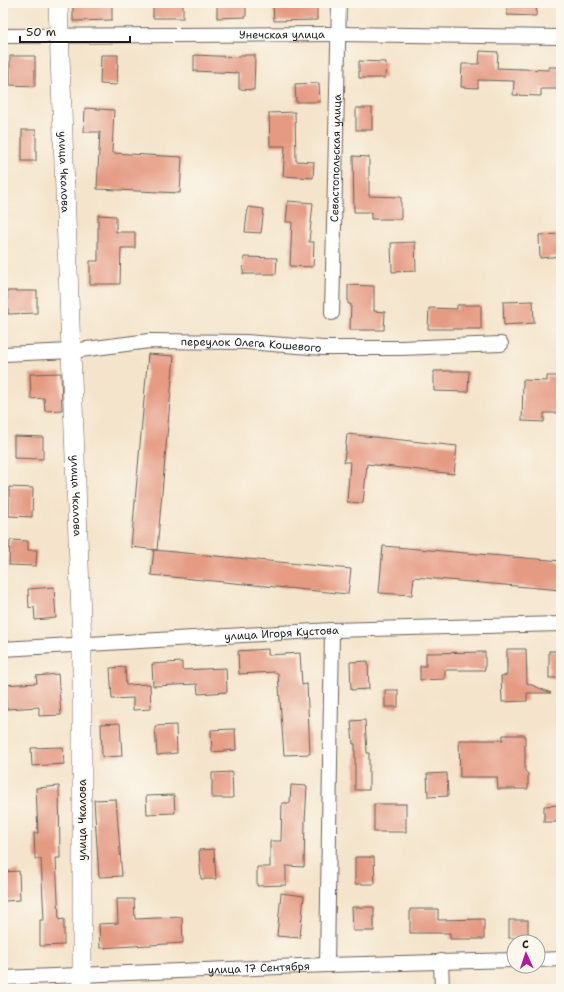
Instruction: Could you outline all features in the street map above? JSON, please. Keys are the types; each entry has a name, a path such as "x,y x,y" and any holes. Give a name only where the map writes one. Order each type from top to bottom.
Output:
{"street":[{"name":"улица Чкалова","path":"58,3 82,644 83,981"},
{"name":"Севастопольская улица","path":"332,313 339,3"},
{"name":"Унечская улица","path":"3,36 339,34 561,37"},
{"name":"переулок Олега Кошевого","path":"3,354 72,351 149,340 246,342 323,348 402,348 501,344"},
{"name":"улица Игоря Кустова","path":"3,649 332,630 561,624"},
{"path":"327,965 332,630"},
{"path":"546,960 561,959"},
{"name":"улица 17 Сентября","path":"3,978 83,981 327,965 506,960"},
{"path":"441,961 442,989"}],"building":[{"path":"73,3 112,3 112,20 73,21"},
{"path":"153,3 183,3 183,18 153,18"},
{"path":"217,3 246,3 246,17 217,18"},
{"path":"304,3 317,3 317,20 274,21 273,5 304,5"},
{"path":"507,3 537,3 536,16 507,15"},
{"path":"480,51 498,52 497,68 549,70 549,67 561,67 561,89 541,89 541,96 513,95 514,81 478,80 478,88 461,87 462,64 479,64"},
{"path":"101,55 118,55 117,85 100,84"},
{"path":"194,55 240,57 240,55 255,55 254,90 239,89 239,73 194,71"},
{"path":"10,56 35,56 35,86 10,85"},
{"path":"359,61 386,62 385,78 359,78"},
{"path":"319,83 320,102 296,102 295,84"},
{"path":"85,108 114,110 112,153 182,157 180,193 97,189 100,132 84,132"},
{"path":"356,108 372,108 372,130 356,130"},
{"path":"295,112 296,161 314,162 313,178 283,176 285,146 270,146 269,113"},
{"path":"22,130 36,130 36,161 22,161"},
{"path":"353,156 369,157 369,196 401,197 401,219 371,219 371,212 354,212"},
{"path":"288,201 313,203 309,242 314,242 313,267 290,266 292,222 286,222"},
{"path":"248,207 264,209 261,233 245,232"},
{"path":"98,215 116,216 116,232 135,232 135,248 121,248 120,284 90,284 90,261 98,261"},
{"path":"561,234 561,256 540,258 539,235"},
{"path":"415,242 416,271 392,272 391,243"},
{"path":"244,257 277,258 276,274 243,274"},
{"path":"348,285 374,286 374,311 385,312 384,330 350,330 351,304 348,304"},
{"path":"7,291 37,291 37,313 8,314"},
{"path":"533,301 534,323 504,325 503,302"},
{"path":"457,305 481,305 481,329 428,329 429,308 457,309"},
{"path":"148,354 174,356 157,550 131,547"},
{"path":"434,371 469,371 468,392 434,391"},
{"path":"61,373 62,410 45,411 44,398 31,399 30,374"},
{"path":"547,376 561,376 561,413 544,413 544,422 522,421 523,380 547,381"},
{"path":"347,434 457,446 454,474 367,464 363,503 347,502 350,462 344,462"},
{"path":"14,436 43,437 43,459 14,458"},
{"path":"9,487 33,488 32,517 9,516"},
{"path":"10,540 28,541 28,550 37,550 36,566 9,565"},
{"path":"383,546 561,561 561,590 414,577 412,595 379,593"},
{"path":"154,550 351,569 348,594 151,575"},
{"path":"54,587 56,618 35,620 34,607 29,608 28,589"},
{"path":"268,649 268,655 300,653 302,685 307,684 310,754 284,755 278,673 239,674 238,651"},
{"path":"507,649 526,649 527,683 551,693 527,693 527,701 502,702 501,676 507,675"},
{"path":"549,651 561,651 561,678 549,678"},
{"path":"485,652 485,670 445,670 445,679 420,680 420,666 426,666 426,653"},
{"path":"368,661 369,689 351,690 350,662"},
{"path":"182,662 182,670 226,668 227,692 198,694 197,684 153,686 152,664"},
{"path":"125,667 126,685 150,684 151,709 133,710 133,698 112,699 110,668"},
{"path":"58,674 61,715 39,716 39,707 6,709 6,699 3,699 3,685 37,683 36,676"},
{"path":"385,690 398,690 398,707 385,707"},
{"path":"365,720 367,753 369,753 369,790 355,790 355,744 353,744 351,721"},
{"path":"120,723 122,756 102,757 101,724"},
{"path":"176,725 177,753 157,755 155,726"},
{"path":"235,729 236,750 212,752 211,730"},
{"path":"503,735 525,735 525,771 528,774 528,789 498,789 497,777 460,777 459,740 503,740"},
{"path":"63,747 64,764 32,766 31,748"},
{"path":"232,772 233,798 212,798 212,773"},
{"path":"447,773 448,796 428,797 427,774"},
{"path":"291,785 307,786 304,867 286,866 286,885 257,886 257,867 270,867 270,841 281,841 282,803 290,803"},
{"path":"59,786 60,858 56,858 59,920 64,919 64,945 40,946 40,920 44,920 41,859 35,859 34,833 38,833 36,788"},
{"path":"174,795 175,813 147,814 146,796"},
{"path":"116,799 122,876 99,877 94,800"},
{"path":"374,804 406,804 406,832 374,832"},
{"path":"561,805 561,822 544,822 544,806"},
{"path":"214,849 216,879 201,879 199,850"},
{"path":"355,857 374,857 375,884 355,884"},
{"path":"19,871 20,900 4,901 3,872"},
{"path":"281,893 304,896 300,938 277,936"},
{"path":"117,899 134,899 135,919 182,917 183,943 100,948 99,924 118,923"},
{"path":"352,907 374,907 374,931 353,931"},
{"path":"410,909 438,909 438,920 484,919 484,939 450,939 450,933 410,933"},
{"path":"509,920 528,920 528,934 509,934"}]}
